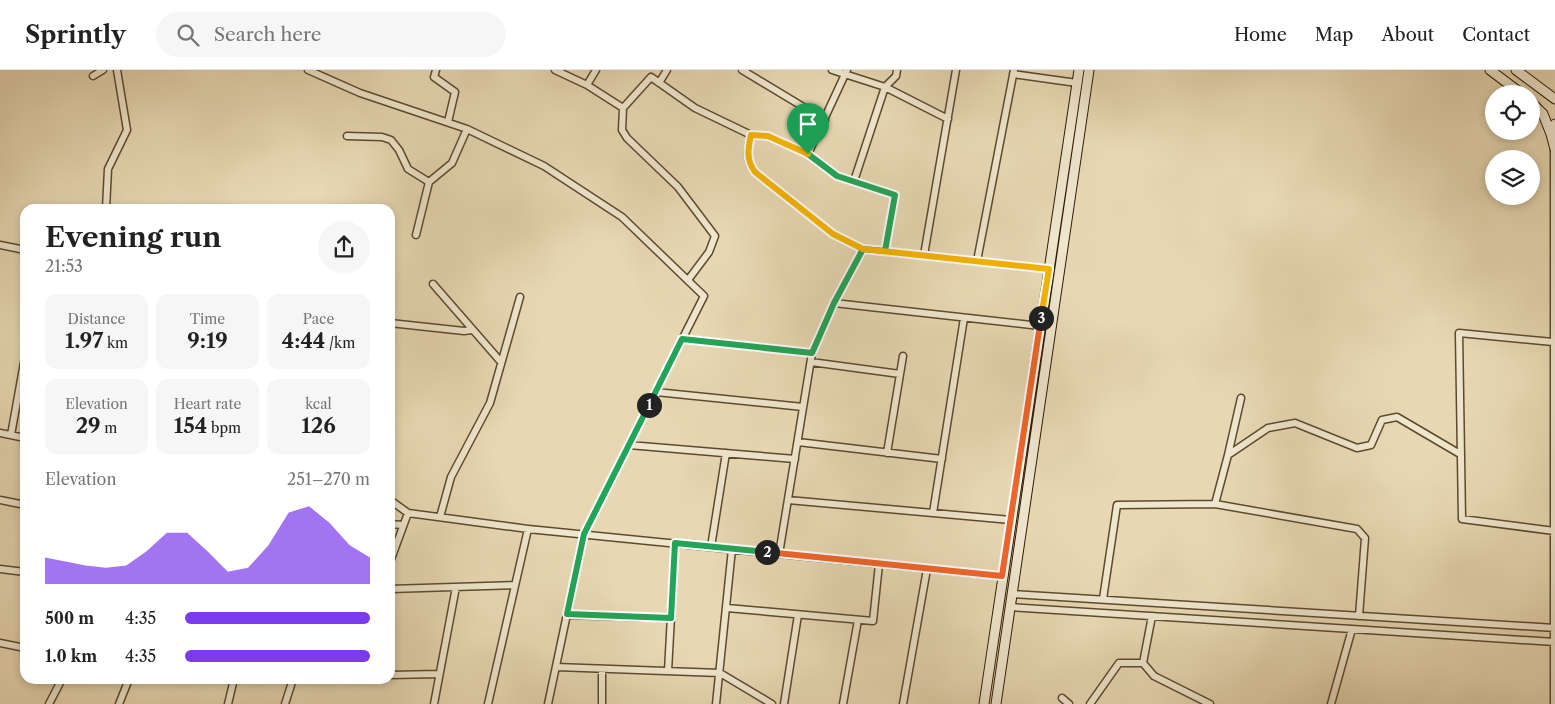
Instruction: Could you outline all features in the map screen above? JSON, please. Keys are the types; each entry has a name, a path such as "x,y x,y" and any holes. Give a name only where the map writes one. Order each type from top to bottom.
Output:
{"main road":[{"path":"984,704 1079,70"},
{"path":"996,704 1089,70"},
{"path":"1490,70 1510,85"},
{"path":"1516,70 1555,99"},
{"path":"1540,111 1551,134 1554,148"},
{"path":"1551,134 1555,124"}],"street":[{"path":"92,76 104,70"},
{"path":"106,204 108,169 127,130 118,70"},
{"path":"308,70 360,93 466,129 544,166 622,217 704,296 584,534 548,704"},
{"path":"436,70 434,77 455,92 448,122"},
{"path":"555,70 587,85 623,108"},
{"path":"587,85 596,70"},
{"path":"659,83 667,70"},
{"path":"742,70 825,120"},
{"path":"832,70 847,72 885,87 948,119"},
{"path":"854,181 885,87 896,76 896,70"},
{"path":"924,255 956,70"},
{"path":"808,154 847,72"},
{"path":"977,261 1013,72 1077,83"},
{"path":"688,280 709,252 715,236 678,187 627,138 622,130 623,108 651,77 695,108 751,135 768,136 808,154 837,176 895,195 885,251"},
{"path":"416,235 429,182 452,163 466,129"},
{"path":"751,135 747,150 750,165 755,172 833,234 863,249 1049,269"},
{"path":"347,136 382,136 391,140 399,150 408,169 429,182"},
{"path":"1554,148 1554,704"},
{"path":"0,245 20,249"},
{"path":"779,554 812,353 834,303 863,249"},
{"path":"433,284 501,362"},
{"path":"440,517 451,477 490,403 520,297"},
{"path":"834,303 1040,326"},
{"path":"933,513 964,318"},
{"path":"395,324 456,331 472,330"},
{"path":"1553,342 1458,333 1462,519 1554,531"},
{"path":"682,339 812,353"},
{"path":"887,453 903,356"},
{"path":"811,362 900,374"},
{"path":"11,435 20,384"},
{"path":"656,392 803,407"},
{"path":"1214,504 1241,398"},
{"path":"1228,455 1268,428 1295,423 1357,448 1371,445 1382,420 1397,417 1460,454"},
{"path":"0,433 20,437"},
{"path":"798,442 942,459"},
{"path":"629,445 795,460"},
{"path":"711,547 726,453"},
{"path":"0,500 20,504"},
{"path":"788,500 1011,520"},
{"path":"395,504 408,513 528,529 1002,576"},
{"path":"1103,600 1117,505 1214,504 1357,528 1365,538 1359,616"},
{"path":"395,548 408,513"},
{"path":"395,524 403,525"},
{"path":"488,704 528,529"},
{"path":"668,671 675,543"},
{"path":"716,704 732,549"},
{"path":"727,608 874,621 879,564"},
{"path":"0,569 20,571"},
{"path":"903,704 926,569"},
{"path":"395,589 515,585"},
{"path":"434,704 456,587"},
{"path":"1012,594 1555,628"},
{"path":"1010,607 1555,642"},
{"path":"567,614 671,618"},
{"path":"784,704 798,615"},
{"path":"1143,663 1152,616"},
{"path":"843,704 858,620"},
{"path":"1331,704 1352,629"},
{"path":"0,644 20,647"},
{"path":"1090,704 1119,663 1143,663 1154,676 1210,704"},
{"path":"556,667 720,673 772,704"},
{"path":"602,669 602,704"},
{"path":"395,675 439,674"},
{"path":"49,704 59,684"},
{"path":"120,704 127,684"},
{"path":"228,704 233,684"},
{"path":"285,704 291,684"},
{"path":"1062,698 1069,704"}],"route":[{"path":"808,154 768,136 751,135 747,150 750,165 755,172 782,196 833,234 863,249 1049,269 1002,576 675,543 671,618 567,614 584,534 682,339 812,353 834,303 863,249 885,251 895,195 837,176 808,154"}]}
